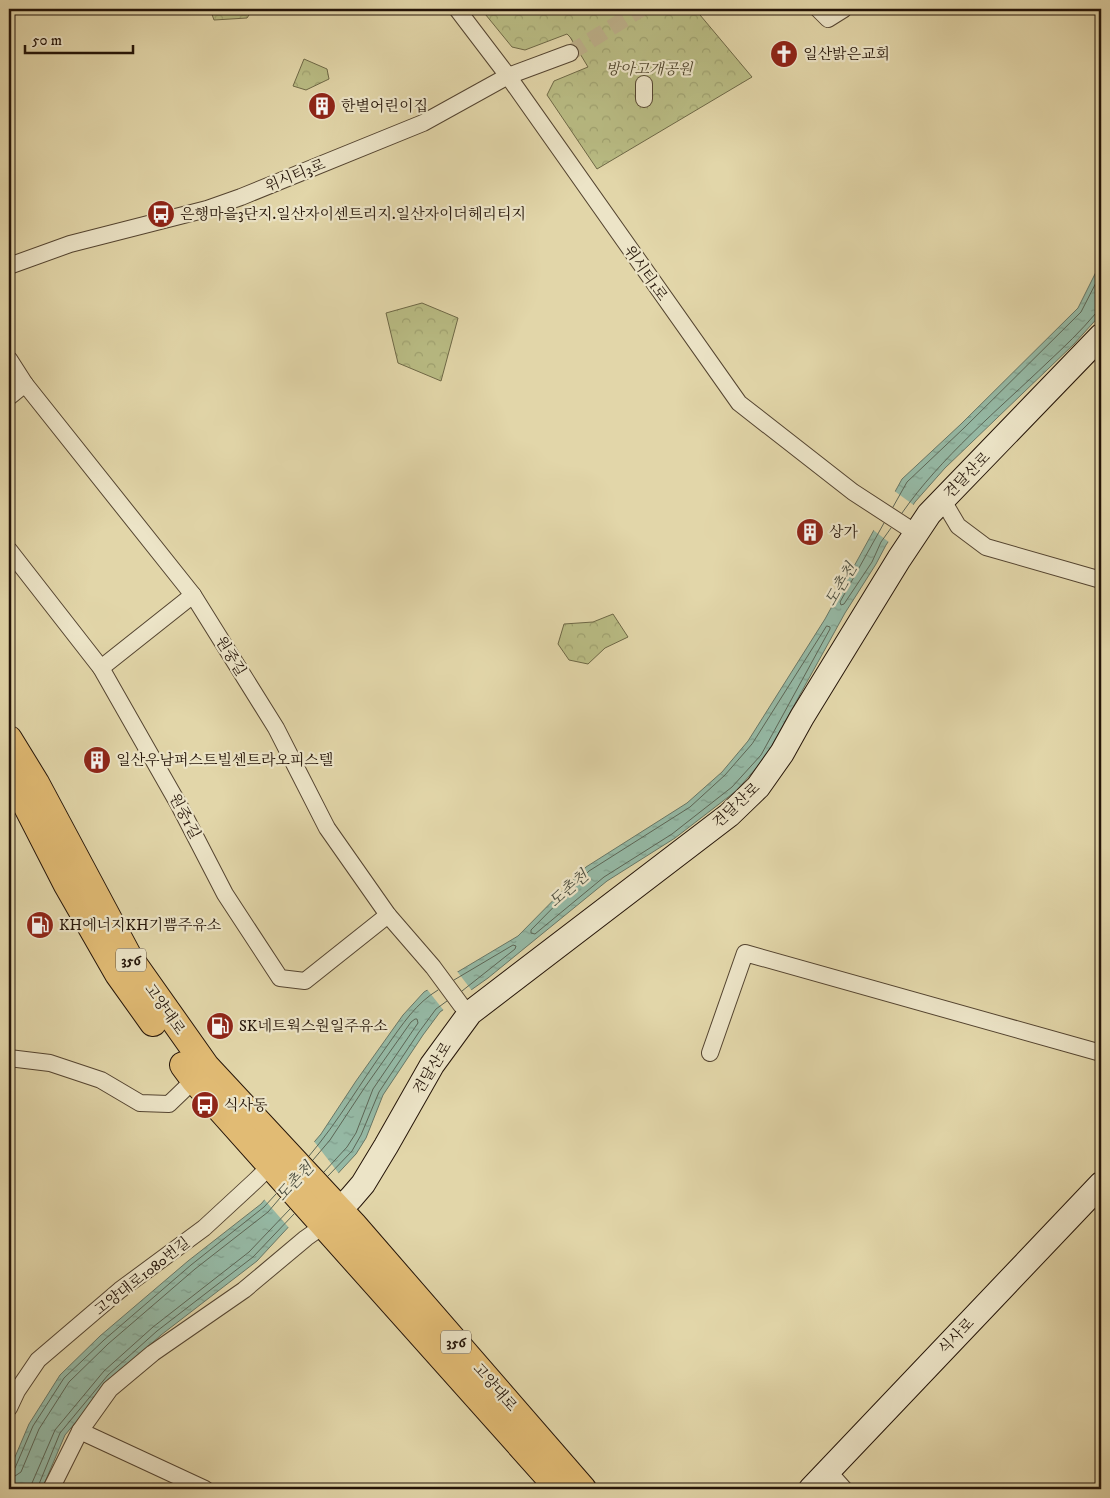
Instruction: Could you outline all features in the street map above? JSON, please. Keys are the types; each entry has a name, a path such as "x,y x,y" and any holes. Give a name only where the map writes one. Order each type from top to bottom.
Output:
{"main road":[{"name":"고양대로","path":"9,739 40,791 129,957 206,1066 280,1162"},
{"name":"고양대로","path":"9,772 67,885 118,974 194,1080 280,1162"},
{"name":"356","path":"280,1162 325,1211"},
{"name":"고양대로","path":"325,1211 559,1489"},
{"name":"고양대로","path":"325,1211 583,1489"}],"street":[{"name":"위시티1로","path":"457,9 508,76 739,403 870,504 911,530"},
{"path":"818,9 828,19 844,9"},
{"name":"위시티3로","path":"9,266 70,244 207,209 241,198 423,123 508,76 570,53"},
{"name":"견달산로","path":"325,1211 363,1184 466,1009 611,907 744,802 758,787 782,753 911,530 1101,336"},
{"name":"원중길","path":"9,359 25,384 193,595 276,728 327,828 388,915 466,1009"},
{"path":"9,397 25,384"},
{"path":"942,499 958,526 986,547 1101,580"},
{"name":"원중1길","path":"9,550 101,668 179,805 225,894 280,978 304,981 388,915"},
{"path":"101,668 193,595"},
{"path":"710,1053 745,953 1101,1053"},
{"path":"9,1058 50,1063 101,1080 140,1103 169,1104 194,1080"},
{"name":"고양대로1080번길","path":"9,1408 17,1391 38,1360 120,1290 204,1228 280,1162"},
{"name":"식사로","path":"811,1489 1101,1184"},
{"path":"51,1489 80,1431 110,1389 153,1353 244,1290 306,1238 325,1211"},
{"path":"80,1431 205,1489"},
{"path":"828,1472 844,1489"}],"green space":[{"path":"210,9 253,9 247,18 214,20"},
{"name":"방아고개공원","path":"481,9 695,9 752,77 597,169 547,95 554,81 588,67 570,37 567,34 525,50 512,47"},
{"path":"304,59 327,69 329,79 306,90 293,86"},
{"path":"422,303 458,318 441,381 398,363 386,313"},
{"path":"613,614 628,637 605,648 588,664 569,660 558,644 564,624 593,622"}],"water":[{"name":"도촌천","path":"1101,262 1101,314 1074,344 945,468 915,502 886,545 845,613 765,758 736,791 675,838 607,881 488,978 440,1012 383,1095 366,1138 356,1154 257,1261 161,1335 112,1379 65,1435 42,1489 9,1489 9,1471 29,1424 60,1375 100,1336 188,1261 261,1204 321,1134 403,1015 424,992 518,936 586,867 687,803 722,772 748,741 825,619 902,479 961,424 1078,308"}],"pier":[{"path":"893,490 915,506 890,543 872,529"},
{"path":"456,970 473,992 445,1012 426,988"},
{"path":"313,1140 340,1175 290,1229 263,1198"}],"tunnel":[{"path":"570,53 641,9"}],"place":[{"name":"일산밝은교회","path":"784,54"},
{"name":"한별어린이집","path":"322,106"},
{"name":"은행마을3단지.일산자이센트리지.일산자이더헤리티지","path":"161,214"},
{"name":"상가","path":"810,532"},
{"name":"일산우남퍼스트빌센트라오피스텔","path":"97,760"},
{"name":"KH에너지KH기쁨주유소","path":"40,925"},
{"name":"SK네트웍스원일주유소","path":"220,1026"},
{"name":"식사동","path":"205,1105"}]}
